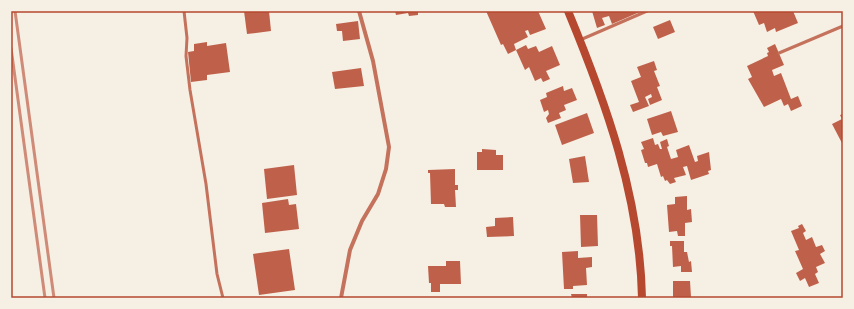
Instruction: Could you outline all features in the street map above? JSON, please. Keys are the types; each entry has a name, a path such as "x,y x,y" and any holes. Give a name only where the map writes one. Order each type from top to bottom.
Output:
{"main road":[{"path":"568,11 609,117 629,188 637,234 642,298"}],"street":[{"path":"341,298 350,250 362,221 378,194 386,169 389,147 373,62 359,11"}],"lane":[{"path":"184,11 187,38 186,56 190,90 206,184 217,274 223,298"},
{"path":"580,40 647,11"},
{"path":"779,54 843,26"}],"building":[{"path":"244,11 269,11 271,31 247,34"},
{"path":"395,11 418,11 418,15 409,16 408,13 396,15"},
{"path":"486,11 538,11 546,29 530,35 528,30 525,31 528,37 514,44 516,50 508,54 503,44 501,45"},
{"path":"592,11 642,11 612,24 609,16 602,18 605,25 597,28"},
{"path":"753,11 793,11 798,23 776,32 775,28 767,32 764,23 759,25"},
{"path":"670,20 675,32 658,39 653,27"},
{"path":"358,21 360,39 343,41 342,31 337,31 336,24"},
{"path":"207,42 207,46 226,43 230,72 207,75 207,80 191,82 188,52 194,51 194,44"},
{"path":"775,44 784,65 772,70 774,76 781,73 791,99 798,96 802,106 791,111 788,104 784,106 781,99 764,107 748,79 752,77 747,66 768,56 767,53 769,52 767,48"},
{"path":"526,45 528,49 536,46 539,52 552,46 560,65 546,71 550,79 543,82 541,78 535,81 529,67 525,70 516,50"},
{"path":"654,61 657,70 654,71 660,86 657,87 662,100 650,105 648,99 652,97 651,94 645,97 649,106 633,112 630,105 639,102 631,81 641,77 637,67"},
{"path":"361,68 364,86 335,89 332,72"},
{"path":"563,86 564,91 572,88 577,100 564,105 566,110 559,113 561,118 548,123 546,118 549,114 548,110 544,112 540,100 547,97 546,93"},
{"path":"671,111 678,132 663,136 661,132 652,135 647,119"},
{"path":"587,113 594,133 562,145 555,125"},
{"path":"843,114 843,145 832,124 842,119 840,115"},
{"path":"653,138 655,145 658,144 660,149 662,149 660,142 667,139 669,146 667,147 671,159 678,157 676,150 689,145 695,162 698,161 697,156 709,152 711,170 708,171 709,174 691,180 687,166 683,167 686,175 674,178 676,182 670,184 667,180 665,181 663,176 661,177 657,164 648,167 647,163 645,163 641,150 644,149 641,142"},
{"path":"482,149 496,150 496,155 503,155 503,170 477,170 477,152 482,152"},
{"path":"585,156 589,182 573,183 569,159"},
{"path":"294,165 297,195 267,199 264,169"},
{"path":"455,169 455,185 458,185 458,190 455,190 456,207 445,207 444,204 431,204 430,173 428,173 428,170"},
{"path":"687,196 687,210 691,209 692,222 685,223 685,236 678,236 677,231 669,232 667,205 675,204 675,197"},
{"path":"288,199 289,205 296,204 299,229 265,233 262,203"},
{"path":"580,215 597,215 598,246 581,247"},
{"path":"513,217 514,236 487,237 486,227 495,226 495,218"},
{"path":"802,224 806,231 803,233 806,240 812,237 816,247 822,245 825,251 820,254 825,263 816,267 818,272 815,274 819,283 809,287 805,278 800,281 796,273 803,269 795,251 799,250 791,231 799,228 798,226"},
{"path":"670,241 684,241 684,252 687,252 689,262 691,261 692,272 681,272 681,266 673,267 672,246 670,246"},
{"path":"289,249 295,290 259,295 253,254"},
{"path":"578,251 578,258 592,257 592,267 586,268 587,285 573,286 573,289 564,289 562,252"},
{"path":"446,261 460,261 461,284 440,284 440,292 431,292 428,266 446,266"},
{"path":"673,281 690,281 691,297 673,298"},
{"path":"571,294 587,294 587,298 572,298"}],"railway":[{"path":"15,11 54,298"},
{"path":"11,48 45,298"}]}
